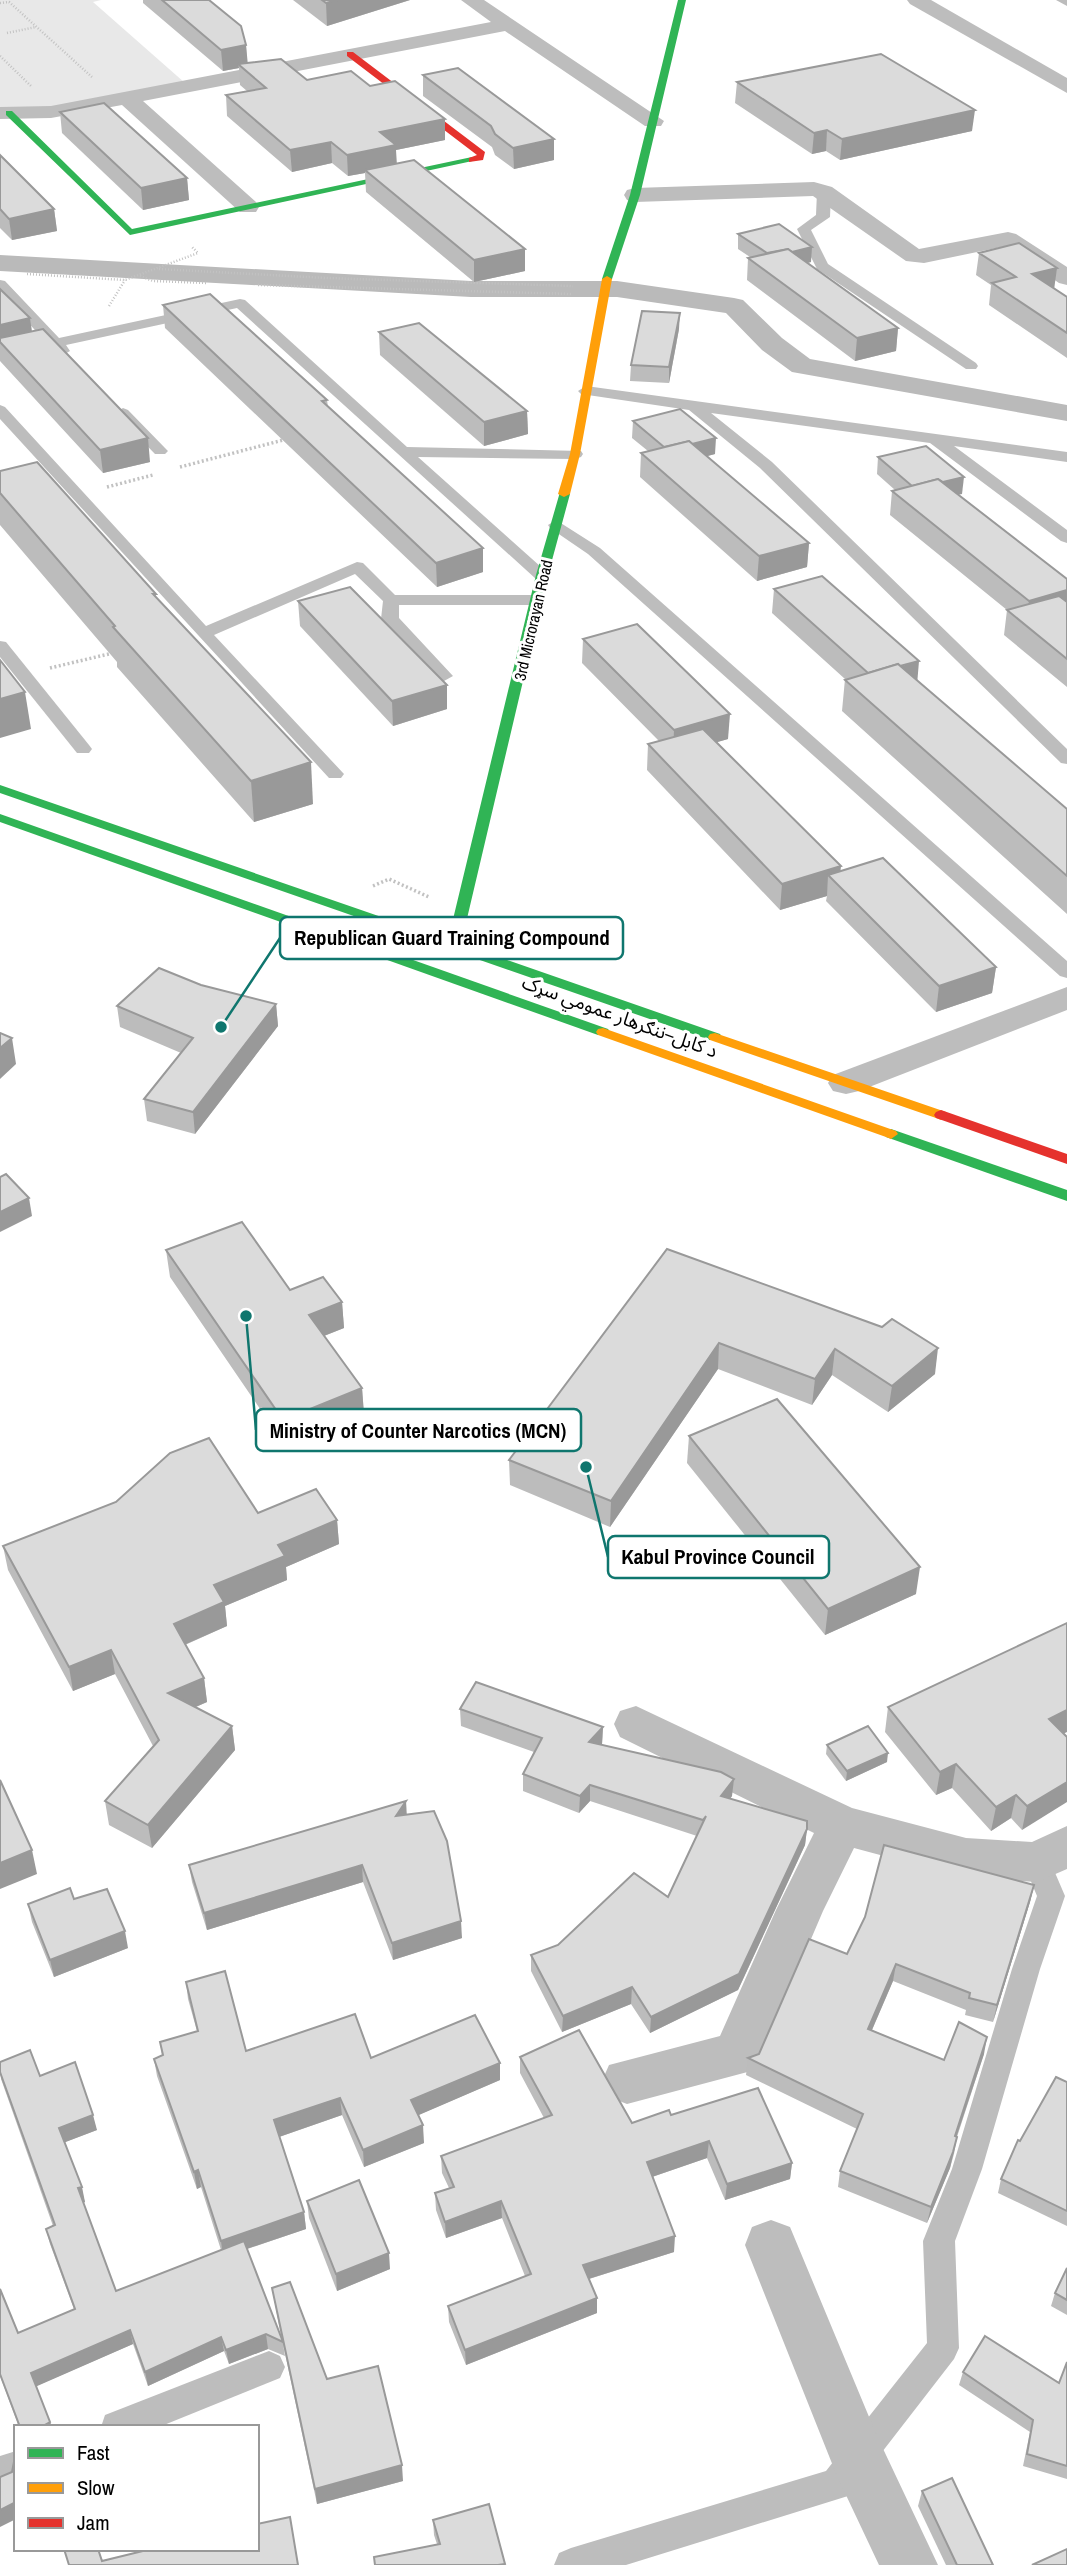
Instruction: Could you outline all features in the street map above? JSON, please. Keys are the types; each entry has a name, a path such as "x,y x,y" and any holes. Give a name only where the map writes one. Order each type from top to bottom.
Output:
{"main road":[{"name":"3rd Microrayan Road","path":"454,944 542,575 575,454 604,289 635,195 682,0"},
{"path":"4,113 130,232 480,158 482,154 350,54"},
{"name":"د کابل–ننګرهار عمومي سړک","path":"0,789 454,944 568,988 1067,1159"},
{"name":"د کابل–ننګرهار عمومي سړک","path":"0,818 1067,1196"}],"street":[{"path":"471,0 653,121"},
{"path":"917,0 1067,88"},
{"path":"4,113 51,111 507,25"},
{"path":"127,97 247,207"},
{"path":"635,195 806,188 824,192 914,256 924,257 1007,239 1067,278"},
{"path":"846,1083 1067,998"},
{"path":"636,1724 842,1825 966,1858 1052,1854"},
{"path":"627,2081 737,2054 800,1910 842,1825"},
{"path":"771,2245 857,2456 909,2565"}],"lane":[{"path":"824,192 823,217 804,229 822,266 971,366"},
{"path":"0,284 76,364"},
{"path":"0,355 57,345 240,303 542,575"},
{"path":"586,391 1067,457"},
{"path":"113,402 160,451"},
{"path":"691,404 765,465 1067,759"},
{"path":"0,410 335,774"},
{"path":"932,437 1067,538"},
{"path":"403,452 575,454"},
{"path":"556,525 594,551 1067,972"},
{"path":"203,633 357,567 391,600 538,600"},
{"path":"391,600 390,619 444,676"},
{"path":"0,646 83,749"},
{"path":"572,2565 836,2484 943,2348 939,2241 967,2169 1026,1969 1051,1896 1052,1854"},
{"path":"122,2425 270,2367"}],"path":[{"path":"0,3 9,2 92,78"},
{"path":"7,33 37,27"},
{"path":"0,56 34,89"},
{"path":"21,273 125,280 159,269 604,289"},
{"path":"247,284 510,294 604,289"},
{"path":"78,495 286,439"},
{"path":"160,451 177,468"},
{"path":"22,674 115,652"}],"shaded area":[{"path":"0,0 101,0 93,2 185,83 45,109 0,111"}],"building":[{"path":"162,0 209,0 241,26 246,45 221,50"},
{"path":"881,54 975,110 842,139 827,130 814,133 737,82"},
{"path":"281,59 307,80 351,71 370,86 395,81 445,119 380,132 396,145 347,155 331,142 290,150 226,95 266,88 238,64"},
{"path":"458,68 554,139 513,148 495,134 491,126 423,75"},
{"path":"104,103 187,178 141,188 60,112"},
{"path":"0,155 54,209 9,219 0,209"},
{"path":"414,160 525,249 474,260 365,170"},
{"path":"779,224 812,247 792,252 788,249 767,253 738,234"},
{"path":"1019,243 1057,268 1032,274 1067,297 1067,333 992,283 1016,277 979,253"},
{"path":"788,249 898,328 857,338 748,258"},
{"path":"0,289 30,318 0,325"},
{"path":"210,294 483,548 436,563 163,305"},
{"path":"642,311 680,313 669,367 631,365"},
{"path":"419,323 527,411 484,422 379,332"},
{"path":"43,329 148,438 100,450 0,342 0,338"},
{"path":"680,409 716,438 664,447 633,421"},
{"path":"689,441 809,543 759,556 641,453"},
{"path":"926,446 964,477 943,482 938,479 912,486 878,457"},
{"path":"37,462 156,594 153,594 311,762 251,781 113,627 115,626 0,493 0,471"},
{"path":"938,479 1067,579 1067,590 1029,601 892,491"},
{"path":"822,576 919,661 868,673 774,589"},
{"path":"350,587 447,685 392,701 298,601"},
{"path":"1059,596 1067,602 1067,659 1007,610"},
{"path":"637,624 730,714 674,730 583,639"},
{"path":"0,660 25,692 0,699"},
{"path":"898,664 1067,809 1067,876 845,680"},
{"path":"703,729 841,866 782,884 648,744"},
{"path":"883,858 996,967 939,986 828,875"},
{"path":"159,968 201,985 276,1004 193,1112 144,1099 193,1038 117,1006"},
{"path":"0,1033 12,1038 0,1048"},
{"path":"6,1174 29,1198 0,1212 0,1177"},
{"path":"242,1222 290,1290 323,1277 342,1302 309,1315 362,1388 283,1420 166,1250"},
{"path":"667,1249 882,1327 892,1319 938,1348 892,1386 835,1349 815,1379 719,1343 611,1501 509,1460"},
{"path":"777,1399 920,1567 828,1609 689,1436"},
{"path":"209,1438 258,1513 316,1489 337,1520 278,1545 285,1556 214,1585 224,1602 174,1624 204,1678 168,1693 232,1726 148,1825 105,1801 159,1740 111,1650 69,1667 3,1546 116,1502 170,1453"},
{"path":"1067,1623 1067,1710 1049,1719 1067,1737 1067,1782 1027,1806 1016,1795 996,1807 956,1764 940,1772 888,1707"},
{"path":"476,1682 603,1727 589,1742 721,1772 734,1779 721,1796 807,1821 807,1829 739,1974 651,2017 632,1987 563,2016 531,1955 558,1945 634,1873 668,1897 706,1816 703,1820 590,1785 580,1796 523,1774 542,1738 460,1709"},
{"path":"868,1726 888,1753 847,1771 827,1745"},
{"path":"0,1780 32,1850 0,1863"},
{"path":"406,1801 396,1816 434,1811 447,1841 461,1921 392,1943 362,1865 204,1913 189,1865"},
{"path":"884,1845 1034,1885 997,2005 969,1998 970,1993 896,1964 868,2029 944,2060 959,2022 987,2037 955,2136 957,2137 953,2152 931,2207 840,2171 863,2114 748,2058 759,2054 809,1939 847,1954 865,1917"},
{"path":"70,1888 74,1899 107,1889 125,1931 50,1960 28,1904"},
{"path":"225,1971 246,2051 355,2014 371,2058 475,2015 500,2063 411,2100 423,2125 363,2150 340,2098 274,2120 304,2212 221,2241 198,2170 194,2172 154,2059 163,2055 160,2042 198,2031 186,1982"},
{"path":"579,2030 632,2123 669,2110 671,2115 758,2088 792,2163 727,2184 709,2141 647,2162 675,2236 583,2265 597,2298 465,2350 448,2306 531,2274 501,2201 445,2222 435,2193 454,2187 441,2156 552,2115 520,2057"},
{"path":"30,2050 40,2076 75,2062 93,2115 59,2128 82,2187 78,2188 116,2291 244,2241 283,2342 266,2334 226,2350 221,2337 145,2372 130,2330 31,2373 50,2422 45,2425 19,2425 0,2374 0,2289 18,2333 75,2309 46,2229 55,2225 0,2072 0,2062"},
{"path":"1056,2077 1067,2082 1067,2211 1001,2179 1018,2140 1020,2141"},
{"path":"359,2180 389,2253 336,2274 307,2201"},
{"path":"1067,2268 1067,2300 1055,2293"},
{"path":"290,2282 327,2379 378,2366 402,2465 315,2489 272,2288"},
{"path":"985,2336 1059,2383 1067,2362 1067,2466 1027,2454 1033,2420 963,2372"},
{"path":"14,2462 14,2503 0,2510 0,2477 12,2472"},
{"path":"952,2478 993,2565 957,2565 922,2491"},
{"path":"489,2504 505,2564 375,2565 374,2557 440,2544 433,2520"},
{"path":"290,2517 298,2565 69,2565 65,2551 99,2551 102,2561 143,2551 259,2551 259,2524"},
{"path":"1067,2549 1067,2565 1032,2565"}],"waterway":[{"path":"0,263 471,289 617,289 734,306 772,344 802,366 1067,413"}],"traffic: fast":[{"path":"607,279 635,195 682,0"},
{"path":"9,113 130,232 472,160"},
{"path":"454,945 542,575 564,494"},
{"path":"0,789 715,1037"},
{"path":"0,818 603,1032"},
{"path":"891,1134 1067,1196"}],"traffic: slow":[{"path":"564,494 575,454 607,279"},
{"path":"603,1032 891,1134"},
{"path":"715,1037 941,1115"}],"traffic: jam":[{"path":"350,54 482,154 480,158 472,160"},
{"path":"941,1115 1067,1159"}],"place":[{"name":"Republican Guard Training Compound","path":"221,1027"},
{"name":"Ministry of Counter Narcotics (MCN)","path":"246,1316"},
{"name":"Kabul Province Council","path":"586,1467"}]}
